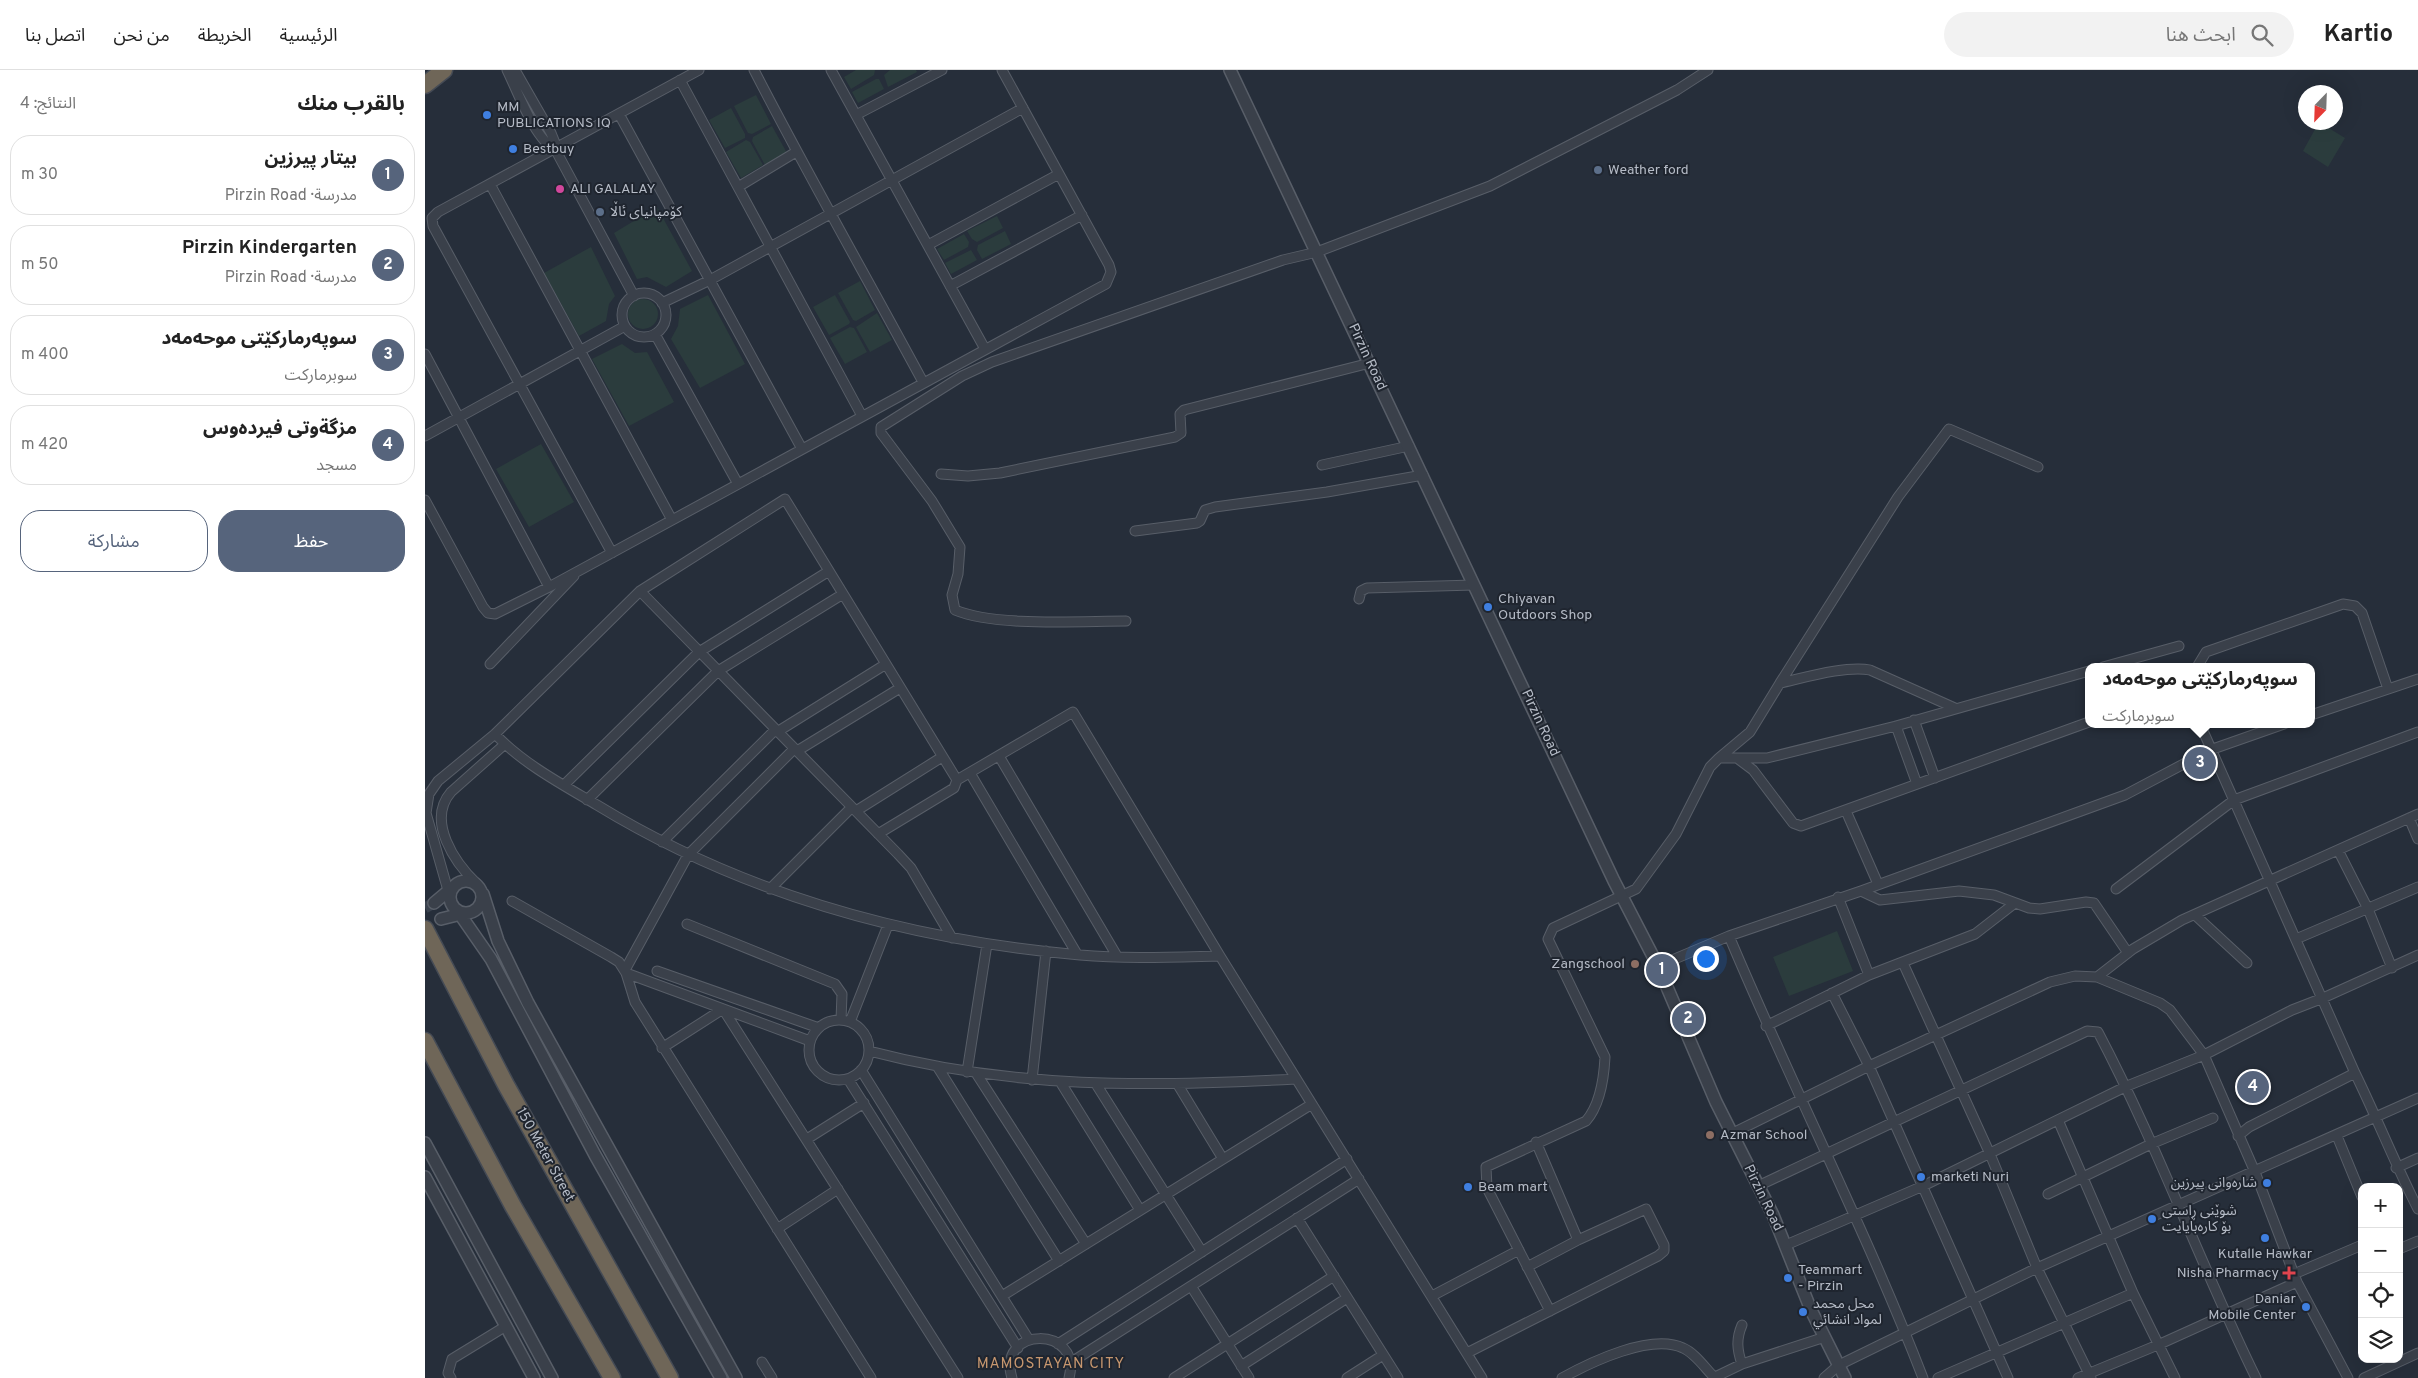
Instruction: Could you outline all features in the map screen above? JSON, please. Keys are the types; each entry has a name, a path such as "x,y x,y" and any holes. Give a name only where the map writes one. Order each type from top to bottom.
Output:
{"highway":[{"path":"425,85 444,70"},
{"name":"150 Meter Street","path":"425,929 506,1085 670,1378"},
{"path":"425,1041 513,1206 612,1378"}],"street":[{"path":"507,70 536,128 546,144 555,148"},
{"path":"515,70 551,133 555,148 634,296"},
{"path":"612,553 432,223 435,213 699,70"},
{"path":"754,70 796,152 923,382"},
{"path":"855,115 942,70"},
{"path":"425,500 488,613 495,614 612,553 1106,284 1111,272 1109,265 1002,70"},
{"name":"Pirzin Road","path":"1230,70 1621,897 1657,966 1731,1134 1786,1245 1805,1296 1845,1378"},
{"path":"1126,621 997,620 971,617 955,610 952,595 958,574 960,547 931,501 881,433 881,427 962,376 992,362 1283,260 1317,252 1490,186 1669,94 1708,70"},
{"path":"835,71 855,115 985,349"},
{"path":"680,80 862,416"},
{"path":"662,304 771,247 1023,108"},
{"path":"619,114 802,449"},
{"path":"738,187 796,152"},
{"path":"928,245 1059,174"},
{"path":"490,184 672,520"},
{"path":"950,286 1081,215"},
{"path":"640,294 653,295 662,304 665,317 660,329 655,334 648,336 635,335 625,326 622,314 623,309 634,296 640,294"},
{"path":"425,436 625,326"},
{"path":"655,334 737,484"},
{"path":"425,354 549,587"},
{"path":"941,474 967,476 1001,473 1175,436 1181,433 1180,414 1184,410 1370,363"},
{"path":"1550,1311 1487,1188 1486,1167 1536,1142 1586,1121 1592,1114 1605,1072 1605,1057 1548,939 1553,928 1636,889 1676,834 1709,767 1750,732 1898,497 1949,428 2038,467"},
{"path":"1322,465 1409,446"},
{"path":"1135,531 1197,523 1205,510 1215,507 1327,492 1423,476"},
{"path":"721,1378 595,1155 491,959 460,912 450,892 427,820 427,798 438,781 495,734 640,591 785,499 957,780"},
{"path":"490,664 559,594 577,572 584,568"},
{"path":"564,785 699,652 829,571"},
{"path":"1359,600 1361,591 1367,588 1474,585"},
{"path":"640,591 911,868 953,938"},
{"path":"587,800 718,671 843,594"},
{"path":"2199,663 2206,652 2343,604 2355,606 2362,613 2388,689"},
{"path":"2117,663 2179,646"},
{"path":"662,842 776,731 886,664"},
{"path":"1780,683 1863,668 1955,708"},
{"path":"1719,758 1767,758 1896,726 2085,672"},
{"path":"2315,714 2418,678"},
{"path":"626,972 687,855 795,750 900,688"},
{"path":"878,834 954,788 957,780 1073,712 1220,956 1482,1378"},
{"path":"1914,720 1935,778"},
{"path":"1737,758 1753,770 1793,823 1801,826 2085,723"},
{"path":"1896,726 1917,784"},
{"path":"2202,728 2355,1073 2377,1116 2396,1168 2418,1209"},
{"path":"1657,966 1729,936 2125,795 2210,750 2273,728"},
{"path":"2116,889 2234,800 2418,732"},
{"path":"495,734 505,744 587,800 687,855 770,888 888,925 987,944 1077,954 1220,956"},
{"path":"505,744 445,799 442,808 442,825 449,847 466,873 480,889 498,941 524,995 736,1378"},
{"path":"999,756 1117,956"},
{"path":"770,888 854,809 942,757"},
{"path":"970,773 1077,954"},
{"path":"1845,810 1878,884"},
{"path":"2097,978 2128,953 2195,915 2418,814"},
{"path":"2409,818 2418,839"},
{"path":"2338,850 2368,909 2392,968"},
{"path":"434,903 462,881 473,881 480,889 478,908 441,919"},
{"path":"2296,940 2418,887"},
{"path":"1861,890 1880,900 1959,891 1994,895 2029,908 2040,909 2085,902 2094,903 2128,953"},
{"path":"1838,897 1869,975"},
{"path":"512,901 619,962 626,972 635,1002 662,1048 871,1378"},
{"path":"1766,1026 1869,975 1975,934 2015,903"},
{"path":"2195,915 2247,963"},
{"path":"687,924 835,984 842,994 845,1021"},
{"path":"845,1021 888,925"},
{"path":"1729,936 1766,1026 1854,1215 1923,1378"},
{"path":"987,944 971,1073 1086,1244"},
{"path":"1032,1080 1046,951"},
{"path":"1786,1245 1923,1186 2127,1086 2204,1055 2293,1010 2392,968 2418,954"},
{"path":"1903,963 1959,1091 1990,1154 2037,1268 2090,1376"},
{"path":"657,970 819,1028"},
{"path":"626,972 810,1041"},
{"path":"1731,1134 1869,1066 2050,982 2075,976 2097,978 2160,1003 2170,1010 2204,1055 2255,1172 2296,1278 2348,1378"},
{"path":"1832,993 1869,1066 2008,1378"},
{"path":"662,1048 723,1009"},
{"path":"723,1009 958,1378"},
{"path":"845,1021 864,1034 869,1051 867,1062 861,1070 848,1079 832,1080 819,1073 809,1058 810,1041 819,1028 827,1022 845,1021"},
{"path":"1758,1186 2087,1031 2093,1030 2098,1032 2127,1086 2180,1206 2224,1314 2256,1378"},
{"path":"869,1051 971,1073 1061,1082 1178,1085 1296,1079"},
{"path":"937,1066 1059,1261"},
{"path":"861,1070 1029,1340"},
{"path":"2238,1136 2249,1127 2355,1073"},
{"path":"848,1079 1018,1348"},
{"path":"1061,1082 1141,1210"},
{"path":"1096,1084 1202,1252"},
{"path":"1178,1085 1223,1159"},
{"path":"1824,1378 1839,1365 1906,1334 2037,1268 2337,1136 2418,1098"},
{"path":"807,1139 864,1103"},
{"path":"1003,1296 1312,1104"},
{"path":"2048,1194 2151,1144 2213,1118"},
{"path":"2058,1120 2133,1293 2160,1344 2175,1378"},
{"path":"2337,1136 2358,1187"},
{"path":"1536,1142 1578,1240"},
{"path":"425,1143 553,1378"},
{"path":"2396,1168 2418,1158"},
{"path":"1058,1344 1347,1159"},
{"path":"425,1177 534,1378"},
{"path":"1070,1363 1359,1179"},
{"path":"777,1229 839,1189"},
{"path":"1467,1353 1658,1256 1664,1251 1664,1245 1646,1209 1578,1240 1527,1267"},
{"path":"1297,1218 1396,1378"},
{"path":"2403,1247 2418,1241"},
{"path":"2078,1378 2090,1376 2160,1344 2358,1247"},
{"path":"1432,1296 1519,1250"},
{"path":"1174,1378 1334,1276"},
{"path":"1191,1286 1249,1378"},
{"path":"1938,1378 2133,1293"},
{"path":"1241,1366 1347,1298"},
{"path":"1741,1364 1737,1348 1742,1325"},
{"path":"451,1378 448,1373 452,1360 506,1326"},
{"path":"1562,1378 1598,1360 1653,1344 1671,1343 1685,1349 1714,1377 1741,1364 1825,1336"},
{"path":"1009,1377 1012,1358 1018,1348 1029,1340 1042,1338 1058,1344 1067,1353 1070,1363 1069,1378"},
{"path":"2364,1378 2418,1353"},
{"path":"1347,1378 1383,1355"},
{"path":"762,1362 772,1378"}],"shaded area":[{"path":"856,70 875,70 874,75 851,89 844,77"},
{"path":"890,70 916,70 917,72 888,87 884,75"},
{"path":"879,79 884,89 858,103 852,92"},
{"path":"756,95 771,124 752,134 748,133 734,106"},
{"path":"731,108 745,134 745,138 725,148 709,120"},
{"path":"772,126 787,153 765,165 752,141 753,137"},
{"path":"2315,130 2332,130 2345,138 2328,167 2303,151"},
{"path":"746,140 750,142 763,165 741,178 726,152"},
{"path":"657,207 692,271 666,287 647,277 637,279 614,233"},
{"path":"997,216 1003,228 977,242 972,239 967,231"},
{"path":"1005,231 1011,244 982,259 977,250 978,245"},
{"path":"964,234 969,242 968,247 944,260 937,249"},
{"path":"591,247 615,296 609,304 606,321 579,336 544,273"},
{"path":"971,250 977,260 951,274 945,263"},
{"path":"860,281 875,310 856,321 853,320 838,293"},
{"path":"708,295 745,364 700,388 671,339 678,326 680,309"},
{"path":"835,295 850,322 829,335 813,307"},
{"path":"643,299 653,304 658,314 653,324 643,329 633,324 628,314 633,304"},
{"path":"877,313 892,340 870,352 856,327"},
{"path":"850,327 854,328 867,352 845,364 830,338"},
{"path":"622,344 635,353 647,352 674,402 629,426 592,359"},
{"path":"541,444 574,502 529,527 496,469"},
{"path":"1837,931 1853,971 1789,996 1773,957"}],"tunnel":[{"path":"425,908 434,903"}],"place":[{"name":"MM PUBLICATIONS IQ","path":"487,115"},
{"name":"Bestbuy","path":"513,149"},
{"name":"Weather ford","path":"1598,170"},
{"name":"ALI GALALAY","path":"560,189"},
{"name":"کۆمپانیای ئاڵا","path":"600,212"},
{"name":"Chiyavan Outdoors Shop","path":"1488,607"},
{"name":"سوپەرمارکێتی موحەمەد","path":"2200,763"},
{"name":"Zangschool","path":"1635,964"},
{"name":"بيتار پيرزين","path":"1662,970"},
{"name":"Pirzin Kindergarten","path":"1688,1019"},
{"name":"مزگةوتی فیردەوس","path":"2253,1087"},
{"name":"Azmar School","path":"1710,1135"},
{"name":"marketi Nuri","path":"1921,1177"},
{"name":"شارەوانی پیرزین","path":"2267,1183"},
{"name":"Beam mart","path":"1468,1187"},
{"name":"شوێنی ڕاستی بۆ کارەبایایت","path":"2152,1219"},
{"name":"Kutalle Hawkar","path":"2265,1238"},
{"name":"Nisha Pharmacy","path":"2289,1273"},
{"name":"Teammart - Pirzin","path":"1788,1278"},
{"name":"Daniar Mobile Center","path":"2306,1307"},
{"name":"محل محمد لمواد انشائي","path":"1803,1312"}],"district":[{"name":"MAMOSTAYAN CITY","path":"1051,1364"}]}
